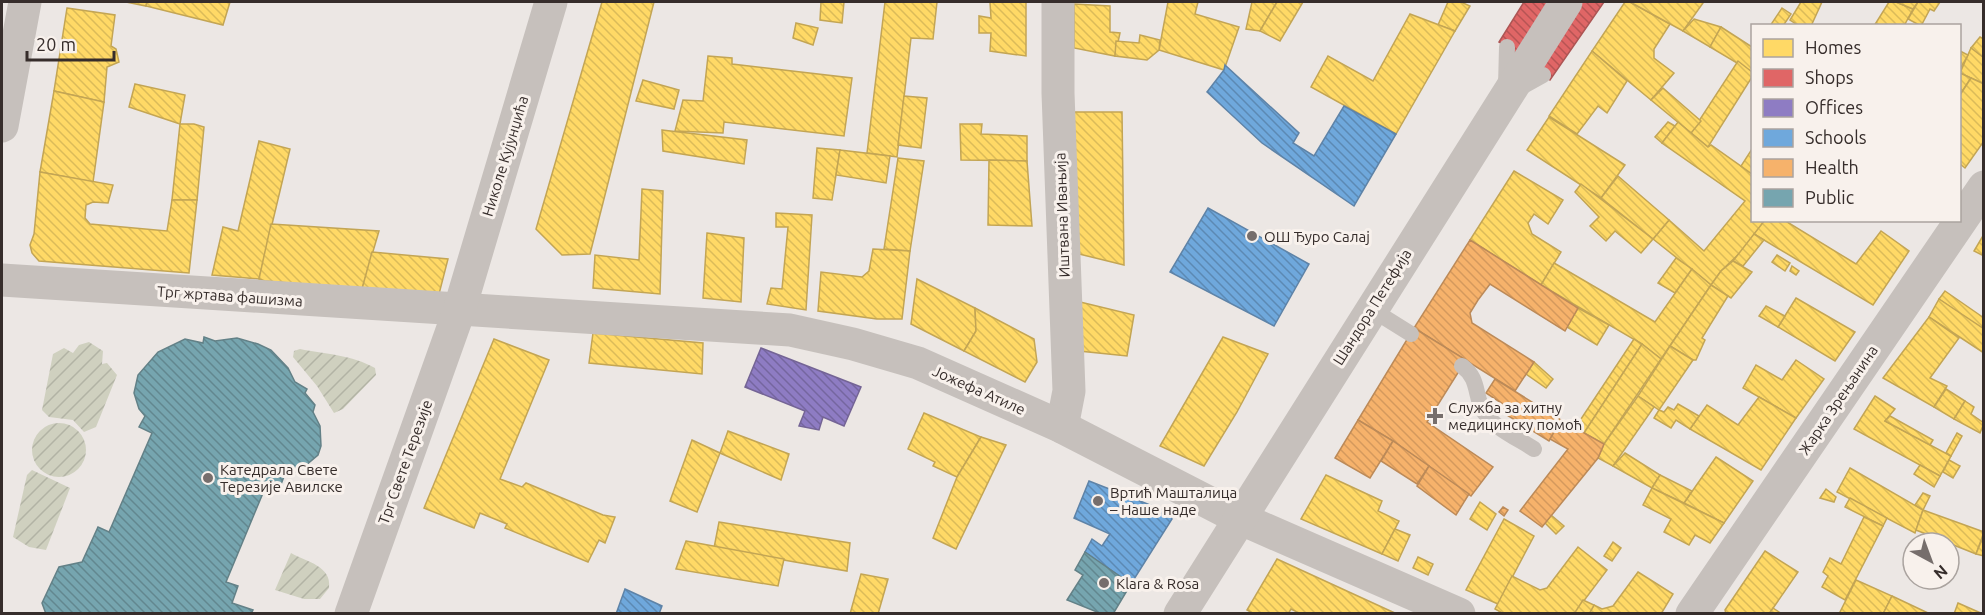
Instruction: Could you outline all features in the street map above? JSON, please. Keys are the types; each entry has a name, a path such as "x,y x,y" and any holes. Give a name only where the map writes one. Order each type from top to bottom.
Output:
{"street":[{"path":"2,126 25,2"},
{"name":"Николе Кујунџића","path":"459,310 551,2"},
{"name":"Иштвана Ивањија","path":"1058,2 1058,105 1069,391 1062,427"},
{"name":"Шандора Петефија","path":"1180,614 1566,2"},
{"name":"Жарка Зрењанина","path":"1961,219 1983,187"},
{"name":"Жарка Зрењанина","path":"1692,614 1959,222"},
{"name":"Трг жртава фашизма","path":"2,280 459,310"},
{"name":"Јожефа Атиле","path":"459,310 790,330 854,344 918,363 1062,427 1239,518 1459,614"},
{"name":"Трг Свете Терезије","path":"351,614 459,310"}],"lane":[{"path":"1506,96 1507,47"},
{"path":"1506,96 1543,75"},
{"path":"1371,309 1411,334"},
{"path":"1462,366 1474,379 1482,408 1488,418 1534,449"}],"green space":[{"path":"89,342 103,351 102,364 107,363 117,375 96,427 84,432 73,420 49,417 42,410 53,354 64,348 73,353 79,345"},
{"path":"300,349 357,360 375,368 376,375 343,409 334,413 317,386 293,357 294,351"},
{"path":"59,423 69,425 78,431 84,440 86,450 84,460 78,469 69,475 59,477 49,475 40,469 34,460 32,450 34,440 40,431 49,425"},
{"path":"32,470 70,488 46,550 29,547 13,537 27,475"},
{"path":"291,553 317,566 327,575 329,588 320,599 304,599 275,590"}],"building: Homes":[{"path":"126,2 147,2 146,6"},
{"path":"147,2 230,2 223,25 146,6"},
{"path":"602,2 654,2 590,254 562,255 536,229"},
{"path":"821,2 844,2 842,23 820,20"},
{"path":"885,2 937,2 933,39 911,38 897,157 867,153"},
{"path":"990,2 1026,2 1026,56 990,51 991,33 979,33 979,16 991,18"},
{"path":"1168,2 1198,2 1195,14 1239,27 1224,70 1159,50"},
{"path":"1252,2 1277,2 1260,31 1246,29"},
{"path":"1277,2 1303,2 1280,41 1260,31"},
{"path":"1448,2 1461,2 1470,6 1455,31 1438,25"},
{"path":"1625,2 1630,2 1670,24 1654,49 1654,58 1674,73 1651,100 1592,51"},
{"path":"1630,2 1701,2 1703,3 1683,31"},
{"path":"1801,2 1822,2 1812,24 1796,24 1790,20"},
{"path":"1889,2 1896,2 1913,9 1905,24 1875,24"},
{"path":"1896,2 1918,2 1913,9"},
{"path":"1918,2 1940,2 1934,11 1930,9 1922,24 1908,19"},
{"path":"1074,4 1110,6 1110,32 1120,33 1115,56 1074,48"},
{"path":"67,8 115,15 111,46 116,49 119,62 107,67 104,102 54,91"},
{"path":"1782,8 1791,14 1784,24 1771,24"},
{"path":"1410,14 1455,31 1396,134 1311,87 1328,56 1373,81"},
{"path":"1694,19 1721,27 1710,47 1683,31"},
{"path":"796,23 818,28 813,45 793,38"},
{"path":"1721,27 1751,46 1751,71 1710,47"},
{"path":"1140,35 1160,40 1159,50 1147,60 1115,56 1116,41 1139,43"},
{"path":"1980,37 1984,39 1983,58 1971,48"},
{"path":"1971,48 1984,58 1984,84 1961,73"},
{"path":"1592,51 1627,81 1607,113 1598,106 1577,134 1549,116"},
{"path":"1961,52 1968,55 1961,67"},
{"path":"708,56 732,58 732,64 852,78 844,136 724,122 723,133 675,131 683,100 703,101"},
{"path":"1738,61 1751,71 1751,79 1708,147 1691,133"},
{"path":"1961,73 1971,78 1961,93"},
{"path":"1971,78 1984,84 1984,141 1965,168 1961,165 1961,93"},
{"path":"643,80 679,90 674,109 636,101"},
{"path":"135,84 185,95 180,124 129,107"},
{"path":"1663,88 1701,121 1691,133 1651,100"},
{"path":"54,91 104,102 93,182 40,172"},
{"path":"904,96 927,98 921,148 898,145"},
{"path":"1074,112 1122,112 1124,265 1075,253"},
{"path":"1549,117 1625,165 1601,198 1527,150"},
{"path":"1668,122 1675,126 1662,143 1655,137"},
{"path":"1678,122 1708,147 1711,145 1751,173 1751,222 1764,222 1743,250 1721,271 1711,285 1653,239 1669,220 1704,251 1745,201 1662,143"},
{"path":"180,124 204,127 197,200 172,200"},
{"path":"960,124 982,124 981,134 1027,136 1027,161 961,160"},
{"path":"662,130 747,140 744,164 663,151"},
{"path":"259,141 290,149 259,279 212,275 223,227 238,231"},
{"path":"817,148 840,150 832,200 813,198"},
{"path":"840,150 890,156 886,183 836,175"},
{"path":"1751,151 1751,173 1741,166"},
{"path":"898,158 924,161 910,251 884,249"},
{"path":"989,160 1027,161 1032,226 988,225"},
{"path":"1514,171 1563,200 1548,224 1534,214 1528,223 1532,234 1561,252 1541,285 1470,240"},
{"path":"40,172 113,185 108,203 93,202 86,205 85,218 90,224 167,231 172,200 197,200 189,273 39,261 32,253 30,245 34,234"},
{"path":"1618,176 1669,220 1653,239 1601,198"},
{"path":"1581,184 1653,239 1641,253 1615,231 1606,241 1590,226 1599,217 1575,192"},
{"path":"642,189 663,191 660,294 593,288 595,255 639,260"},
{"path":"776,213 812,215 806,310 767,304 771,288 782,289 788,227 776,227"},
{"path":"1763,222 1787,222 1856,264 1881,231 1909,251 1873,305 1754,234"},
{"path":"271,224 379,231 362,289 259,279"},
{"path":"707,233 744,238 741,302 703,298"},
{"path":"1754,234 1764,240 1743,266 1733,261"},
{"path":"1984,234 1984,256 1974,251"},
{"path":"873,249 910,251 902,319 877,319 818,311 821,272 862,277 869,271"},
{"path":"372,252 448,259 438,298 362,289"},
{"path":"1777,255 1790,263 1785,271 1772,262"},
{"path":"1676,258 1692,269 1675,293 1658,283"},
{"path":"1733,261 1752,272 1731,298 1711,285 1721,271"},
{"path":"1554,263 1655,322 1692,269 1711,285 1661,359 1642,344 1541,285"},
{"path":"1792,266 1799,271 1796,275 1790,271"},
{"path":"917,279 975,308 976,331 964,351 911,324"},
{"path":"1711,285 1728,296 1702,338 1705,340 1696,360 1693,360 1670,346"},
{"path":"1945,291 1984,318 1982,329 1939,299"},
{"path":"1796,298 1855,332 1835,361 1778,327"},
{"path":"1939,299 1984,329 1984,353 1929,317"},
{"path":"1076,301 1134,315 1127,356 1079,351"},
{"path":"1766,306 1785,316 1778,327 1759,316"},
{"path":"975,308 1034,339 1037,362 1025,382 964,351 976,331"},
{"path":"1578,308 1609,325 1597,345 1567,327"},
{"path":"1929,317 1959,338 1930,378 1947,386 1934,407 1883,378"},
{"path":"593,333 703,343 702,374 589,363"},
{"path":"1223,337 1268,354 1237,412 1204,466 1160,446"},
{"path":"494,339 549,360 500,479 522,487 526,483 603,515 615,517 605,543 599,540 588,562 505,528 507,524 480,513 474,528 424,508"},
{"path":"1634,339 1642,344 1584,433 1575,428"},
{"path":"1642,344 1661,359 1604,444 1584,433"},
{"path":"1670,346 1693,360 1659,410 1638,396"},
{"path":"1796,360 1824,379 1796,418 1743,388 1756,365 1782,380"},
{"path":"1534,362 1553,379 1546,388 1526,374"},
{"path":"1946,389 1965,401 1954,419 1934,407"},
{"path":"1638,396 1654,407 1613,466 1598,458 1604,444"},
{"path":"1875,396 1895,409 1885,421 1951,456 1940,476 1854,429"},
{"path":"1759,397 1796,418 1761,470 1690,429 1707,405 1738,425"},
{"path":"1965,401 1974,407 1971,414 1984,423 1980,433 1954,419"},
{"path":"1678,404 1699,416 1690,429 1676,420 1671,428 1654,418 1659,410 1664,412 1668,407 1674,410"},
{"path":"924,413 981,437 957,477 933,466 935,462 908,449"},
{"path":"1890,416 1933,440 1930,445 1885,421"},
{"path":"728,431 789,454 781,480 720,453"},
{"path":"1957,433 1962,436 1951,456 1946,453"},
{"path":"981,437 1006,445 956,549 933,538 957,477"},
{"path":"692,440 720,453 697,512 670,501"},
{"path":"1625,453 1660,475 1652,488 1613,466"},
{"path":"1716,457 1753,481 1724,523 1684,503"},
{"path":"1949,460 1960,466 1953,478 1943,472"},
{"path":"1920,465 1940,476 1934,487 1914,474"},
{"path":"1850,468 1923,510 1916,531 1911,531 1837,492"},
{"path":"1326,475 1382,501 1378,511 1399,521 1382,554 1301,519"},
{"path":"1660,475 1692,491 1684,503 1652,488"},
{"path":"1652,488 1724,523 1710,543 1695,535 1689,545 1664,532 1671,519 1643,505"},
{"path":"1826,489 1836,497 1834,502 1820,498"},
{"path":"1923,493 1930,496 1923,510 1915,505"},
{"path":"1850,498 1887,518 1883,526 1845,507"},
{"path":"1480,502 1496,514 1487,530 1470,519"},
{"path":"1923,510 1984,532 1976,554 1961,548 1961,531 1916,530"},
{"path":"1551,515 1564,526 1556,534 1545,523"},
{"path":"1864,517 1883,526 1845,600 1822,587 1828,576 1823,572 1830,558 1841,564"},
{"path":"1504,519 1534,536 1498,604 1466,590"},
{"path":"719,522 850,543 847,571 714,548"},
{"path":"1395,529 1410,535 1398,561 1382,554"},
{"path":"1984,537 1984,556 1976,554"},
{"path":"686,541 784,559 778,586 676,569"},
{"path":"1613,542 1621,548 1612,561 1604,556"},
{"path":"1578,547 1607,570 1574,614 1504,614 1495,609 1512,576 1540,590 1547,588"},
{"path":"1765,551 1798,572 1769,614 1726,614 1725,610"},
{"path":"1418,557 1433,564 1428,575 1413,568"},
{"path":"1277,559 1397,614 1301,614 1291,609 1288,614 1254,614 1247,610"},
{"path":"1638,572 1673,594 1661,614 1589,614 1594,605 1602,609 1613,606"},
{"path":"861,574 888,579 878,614 850,614"},
{"path":"1856,580 1892,596 1883,614 1839,614"},
{"path":"1892,596 1928,613 1883,614"},
{"path":"1583,600 1594,605 1589,614 1574,614"},
{"path":"1958,603 1983,614 1954,614"},
{"path":"1773,608 1782,614 1769,614"}],"building: Shops":[{"path":"1524,2 1551,2 1518,54 1499,42"},
{"path":"1574,2 1604,2 1550,80 1530,66"}],"building: Offices":[{"path":"761,348 861,387 844,426 823,417 819,430 799,426 805,411 745,387"}],"building: Schools":[{"path":"1225,65 1299,133 1293,143 1314,156 1344,106 1396,134 1354,206 1262,143 1207,92 1224,70"},
{"path":"1208,208 1309,264 1274,326 1170,272"},
{"path":"1089,481 1168,512 1172,519 1131,584 1085,552 1092,539 1102,546 1110,534 1074,518"},
{"path":"625,589 662,606 659,614 616,614"}],"building: Health":[{"path":"1470,240 1578,308 1565,331 1490,284 1470,313 1472,323 1534,362 1515,391 1414,328"},
{"path":"1414,328 1466,360 1427,422 1493,467 1471,496 1393,441 1358,420"},
{"path":"1495,379 1561,420 1549,441 1502,412 1506,406 1486,393"},
{"path":"1358,420 1393,441 1370,478 1335,458"},
{"path":"1561,420 1604,444 1598,458 1542,527 1520,511 1568,449 1550,439"},
{"path":"1393,441 1429,466 1417,484 1381,461"},
{"path":"1429,466 1469,494 1456,515 1417,486"},
{"path":"1503,507 1508,510 1504,516 1499,512"}],"building: Public":[{"name":"Катедрала Свете Терезије Авилске","path":"204,337 215,341 237,338 271,350 288,368 295,382 307,389 305,393 315,405 313,412 320,426 321,446 318,455 299,471 285,474 280,487 268,481 226,582 238,586 232,603 253,610 251,614 46,614 42,603 59,567 82,562 98,527 109,532 152,433 139,427 145,416 139,409 134,393 138,375 158,352 185,339 203,343"},
{"name":"Klara & Rosa","path":"1085,552 1131,584 1113,614 1102,614 1067,600 1083,575 1075,570"}],"place":[{"name":"ОШ Ђуро Салај","path":"1252,236"},
{"name":"Служба за хитну медицинску помоћ","path":"1435,416"},
{"name":"Катедрала Свете Терезије Авилске","path":"208,478"},
{"name":"Вртић Машталица – Наше наде","path":"1098,501"},
{"name":"Klara & Rosa","path":"1104,583"}]}
